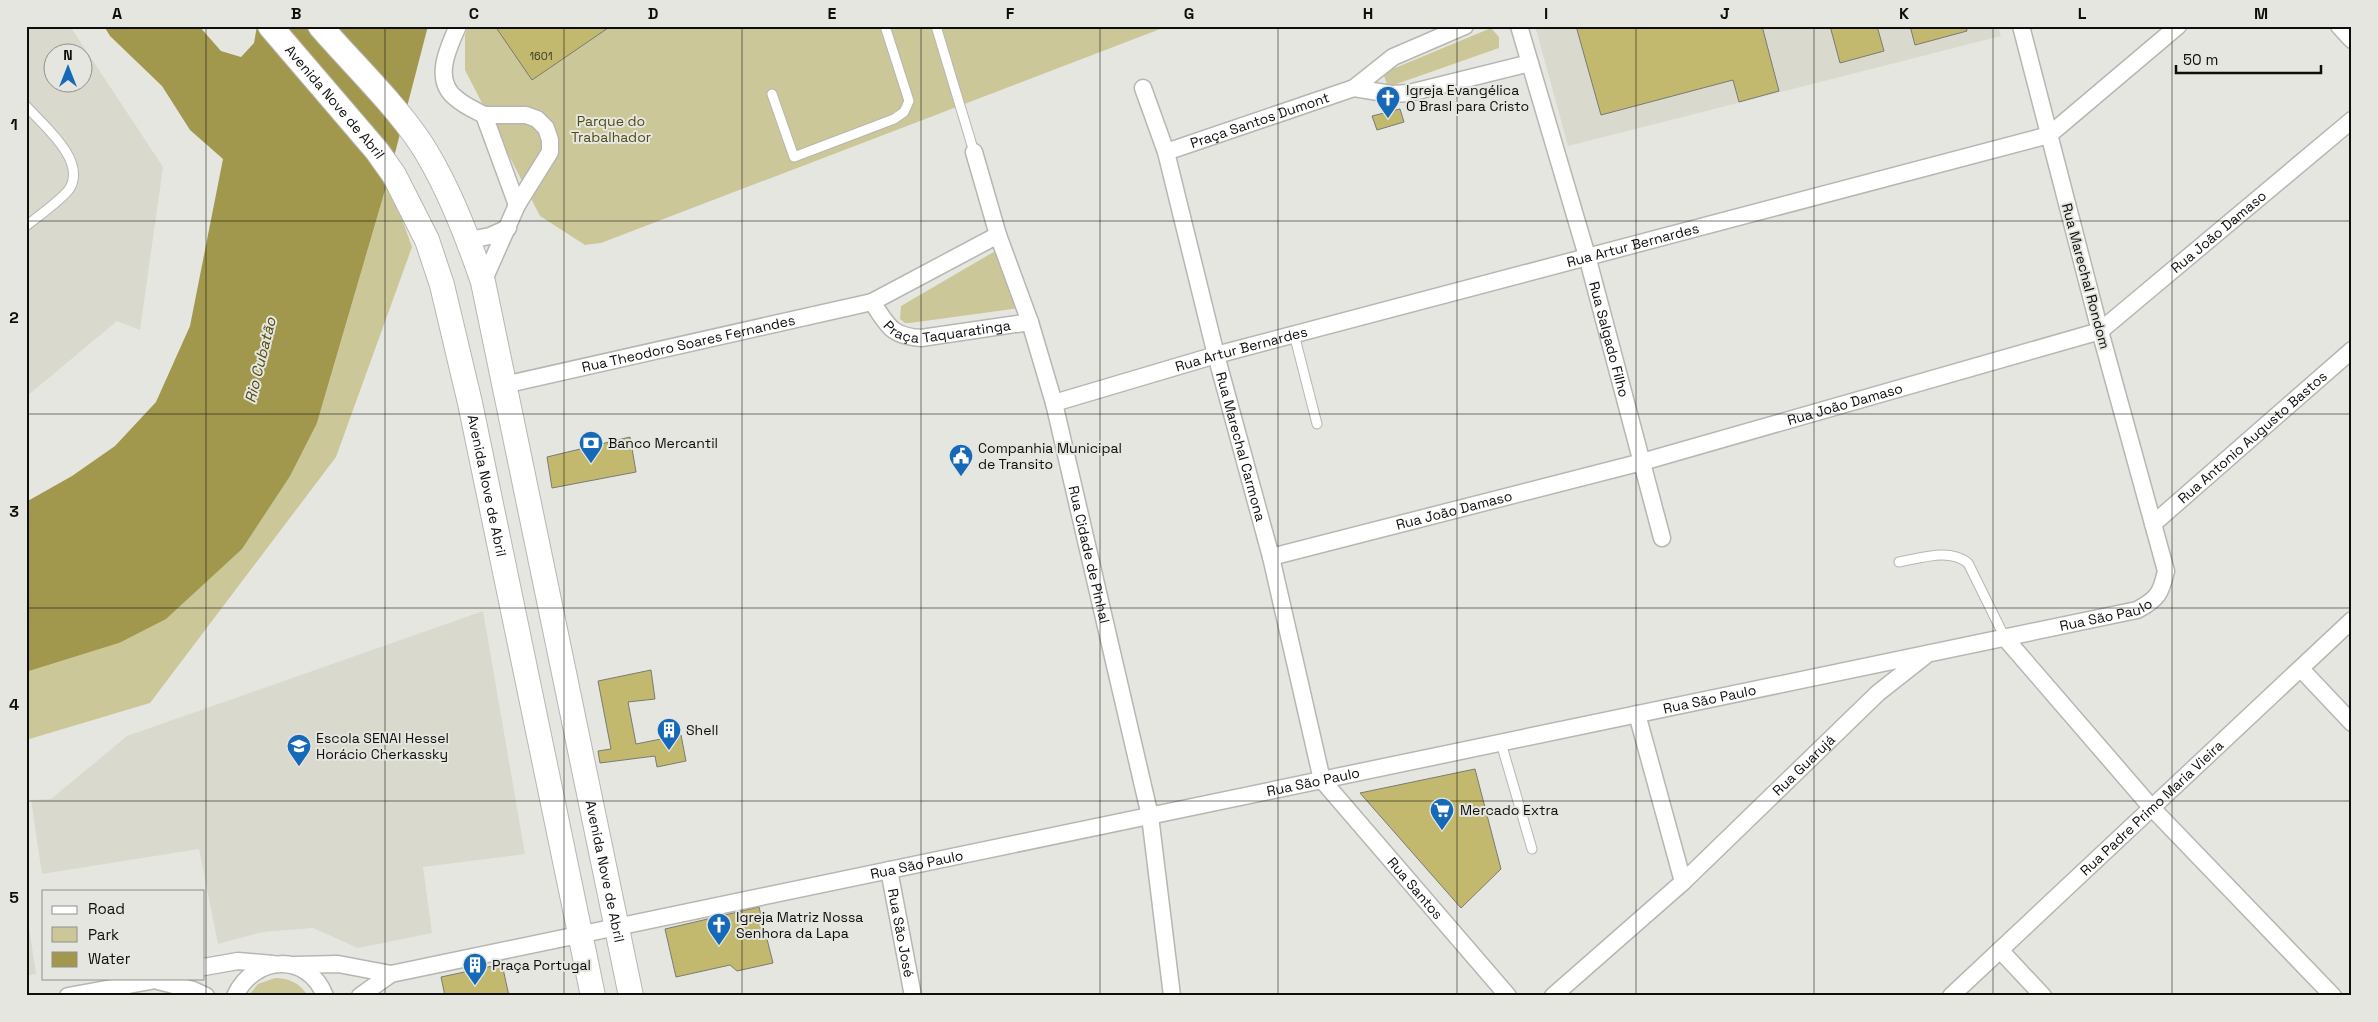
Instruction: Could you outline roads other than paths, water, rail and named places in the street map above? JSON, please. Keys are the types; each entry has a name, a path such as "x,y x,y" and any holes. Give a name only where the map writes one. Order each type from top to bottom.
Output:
{"main road":[{"name":"Avenida Nove de Abril","path":"270,26 377,151 408,198 427,240 442,285 461,361 593,996"},
{"name":"Avenida Nove de Abril","path":"320,26 406,123 428,156 469,240 482,282 631,996"},
{"path":"461,361 482,384 490,387 504,385"}],"street":[{"path":"458,26 443,65 445,83 455,99 484,115 526,115 537,119 546,128 550,140 550,152 517,206 482,282"},
{"name":"Praça Santos Dumont","path":"1166,152 1354,88 1393,57 1465,26"},
{"name":"Rua Salgado Filho","path":"1520,26 1587,256 1662,538"},
{"name":"Rua Marechal Rondom","path":"2021,26 2100,331 2154,524"},
{"name":"Rua Artur Bernardes","path":"1054,403 1216,355 2049,135 2178,26"},
{"path":"2339,26 2352,40"},
{"name":"Praça Santos Dumont","path":"1354,88 1392,94 1409,93 1530,63"},
{"name":"Rua Marechal Carmona","path":"1143,88 1166,152 1216,355 1271,557 1322,780"},
{"path":"484,115 517,206"},
{"name":"Rua João Damaso","path":"1271,557 1642,462 2100,331 2352,120"},
{"name":"Rua Cidade de Pinhal","path":"974,152 998,235 1030,322 1054,403 1150,816 1172,996"},
{"path":"469,240 490,236 508,228"},
{"name":"Praça Taquaratinga","path":"998,235 872,302 891,330 905,337 921,338 1030,322"},
{"name":"Rua Theodoro Soares Fernandes","path":"504,385 872,302"},
{"name":"Rua Antonio Augusto Bastos","path":"2154,524 2352,350"},
{"name":"Rua São Paulo","path":"205,967 238,961 292,965 338,964 391,974 2137,610 2156,598 2161,590 2166,571 2154,524"},
{"name":"Rua Padre Primo Maria Vieira","path":"1951,996 2352,620"},
{"path":"2005,638 2151,807 2333,996"},
{"name":"Rua Guarujá","path":"1553,996 1683,882 1878,693 1929,653"},
{"path":"2301,669 2352,723"},
{"path":"1637,714 1683,882"},
{"name":"Rua Santos","path":"1322,780 1508,996"},
{"name":"Rua São José","path":"889,870 913,996"},
{"path":"2000,950 2043,996"},
{"path":"235,996 249,975 261,967 275,964"},
{"path":"292,965 312,976 319,984 325,996"},
{"name":"Rua São Paulo","path":"360,996 391,974"},
{"path":"68,996 118,992 163,980 206,996"}],"lane":[{"path":"772,94 794,157 894,119 904,112 909,101 885,26"},
{"path":"936,26 974,152"},
{"path":"26,106 68,154 74,166 74,179 69,190 26,226"},
{"path":"1294,334 1316,424"},
{"path":"1900,562 1946,554 1960,556 1971,567 2005,638"},
{"path":"1502,742 1532,849"}],"water":[{"name":"Rio Cubatão","path":"104,26 199,26 221,51 241,57 254,43 257,26 428,26 388,180 317,423 290,476 242,549 166,619 119,643 26,672 26,502 72,476 115,446 156,402 190,326 223,159 190,130 162,86 110,36"}],"place":[{"name":"Igreja Evangélica O Brasl para Cristo","path":"1388,119"},
{"name":"Banco Mercantil","path":"591,464"},
{"name":"Companhia Municipal de Transito","path":"961,477"},
{"name":"Shell","path":"669,751"},
{"name":"Escola SENAI Hessel Horácio Cherkassky","path":"299,767"},
{"name":"Mercado Extra","path":"1442,831"},
{"name":"Igreja Matriz Nossa Senhora da Lapa","path":"719,946"},
{"name":"Praça Portugal","path":"475,986"}],"park label":[{"name":"Parque do Trabalhador","path":"611,130"}]}
